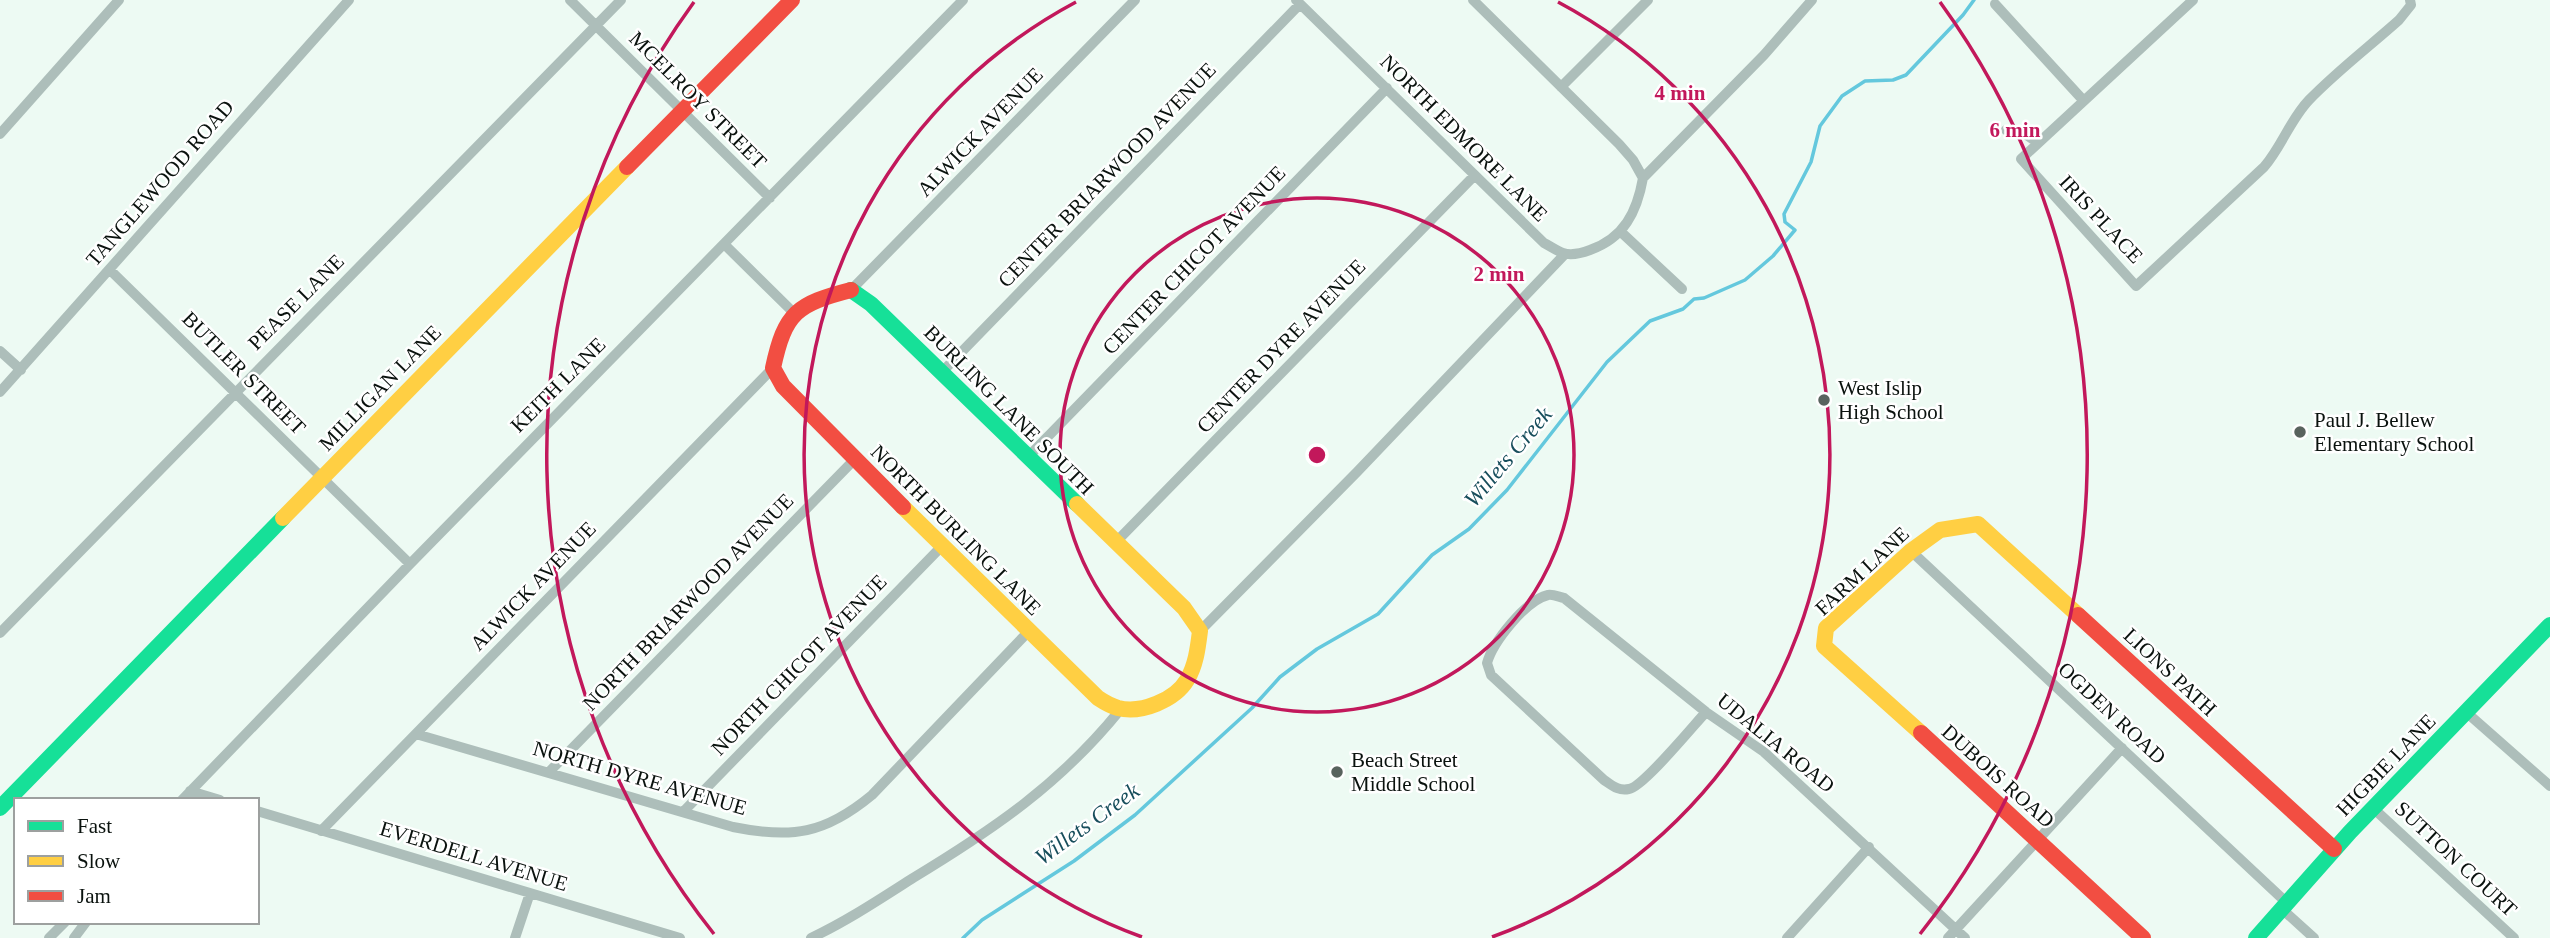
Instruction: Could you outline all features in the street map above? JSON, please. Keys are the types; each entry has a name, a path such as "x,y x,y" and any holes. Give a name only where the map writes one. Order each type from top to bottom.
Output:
{"street":[{"path":"0,134 119,0"},
{"name":"TANGLEWOOD ROAD","path":"0,392 349,0"},
{"name":"MCELROY STREET","path":"569,0 770,198"},
{"name":"PEASE LANE","path":"0,633 621,0"},
{"name":"MILLIGAN LANE","path":"0,808 792,0"},
{"name":"KEITH LANE","path":"184,798 963,0"},
{"name":"ALWICK AVENUE","path":"851,290 1135,0"},
{"path":"1473,0 1626,152 1643,178"},
{"path":"1561,87 1648,0"},
{"path":"811,938 986,834 1045,789 1104,730 1120,710 1159,702 1178,693 1188,679 1198,648 1200,631 1357,472 1565,254 1580,253 1604,245 1621,232 1639,201 1643,178 1764,55 1812,0"},
{"path":"2006,130 2025,134 2038,143 2193,0"},
{"name":"IRIS PLACE","path":"2038,143 2021,159 2136,286 2264,167 2279,149 2293,120 2309,100 2399,20 2412,5 2410,0"},
{"name":"NORTH EDMORE LANE","path":"1298,2 1544,243 1565,254"},
{"name":"CENTER BRIARWOOD AVENUE","path":"942,372 1298,2"},
{"path":"1995,4 2084,100"},
{"name":"CENTER CHICOT AVENUE","path":"1027,458 1387,88"},
{"name":"CENTER DYRE AVENUE","path":"1115,543 1474,176"},
{"path":"1621,232 1682,289"},
{"path":"724,244 794,313"},
{"name":"BUTLER STREET","path":"110,270 410,564"},
{"path":"773,368 778,340 794,313 810,301 851,290"},
{"name":"BURLING LANE SOUTH","path":"851,290 871,304 1184,608 1200,631"},
{"path":"0,351 20,370"},
{"name":"ALWICK AVENUE","path":"321,831 773,368"},
{"name":"NORTH BURLING LANE","path":"773,368 783,386 942,546 1098,698 1120,710"},
{"name":"NORTH BRIARWOOD AVENUE","path":"549,772 855,459"},
{"name":"FARM LANE","path":"1824,646 1826,628 1911,551 1940,530 1978,524"},
{"name":"LIONS PATH","path":"1978,524 2334,849"},
{"name":"NORTH CHICOT AVENUE","path":"684,811 942,546"},
{"name":"OGDEN ROAD","path":"1911,551 2122,748 2314,938"},
{"name":"UDALIA ROAD","path":"1706,712 1645,779 1632,789 1618,790 1491,675 1487,663 1497,641 1533,601 1550,594 1564,598 1706,712 1763,752 1869,847 1952,934 1965,938"},
{"name":"HIGBIE LANE","path":"2256,938 2334,849 2550,625"},
{"name":"NORTH DYRE AVENUE","path":"416,734 733,827 762,833 794,833 824,826 849,814 872,795 1029,631"},
{"name":"DUBOIS ROAD","path":"1824,646 2143,938"},
{"path":"2466,712 2550,786"},
{"path":"1952,934 2122,748"},
{"path":"190,791 213,798"},
{"name":"SUTTON COURT","path":"2373,808 2514,938"},
{"name":"EVERDELL AVENUE","path":"259,812 680,938"},
{"path":"1787,938 1869,847"},
{"path":"515,938 530,893"},
{"path":"49,938 63,924"}],"waterway":[{"name":"Willets Creek","path":"963,938 982,920 1074,861 1135,815 1252,708 1280,677 1317,649 1378,614 1432,555 1469,529 1507,490 1607,362 1650,321 1683,309 1694,299 1704,298 1745,280 1773,256 1795,230 1785,222 1784,214 1811,162 1820,126 1842,96 1865,81 1893,80 1906,75 1974,0"}],"traffic: fast":[{"path":"851,290 871,304 1077,504"},
{"path":"0,808 283,518"},
{"path":"2256,938 2350,832 2550,625"}],"traffic: slow":[{"path":"283,518 627,167"},
{"path":"903,507 1098,698 1118,708 1127,709 1157,704 1174,694 1187,680 1195,662 1200,631 1184,608 1077,504"},
{"path":"1921,733 1824,646 1826,628 1911,551 1940,530 1978,524 2078,615"}],"traffic: jam":[{"path":"627,167 792,0"},
{"path":"851,290 818,300 796,313 783,334 773,368 783,386 903,507"},
{"path":"2078,615 2334,849"},
{"path":"1921,733 2143,938"}],"place":[{"name":"West Islip High School","path":"1824,400"},
{"name":"Paul J. Bellew Elementary School","path":"2300,432"},
{"name":"Beach Street Middle School","path":"1337,772"}]}
